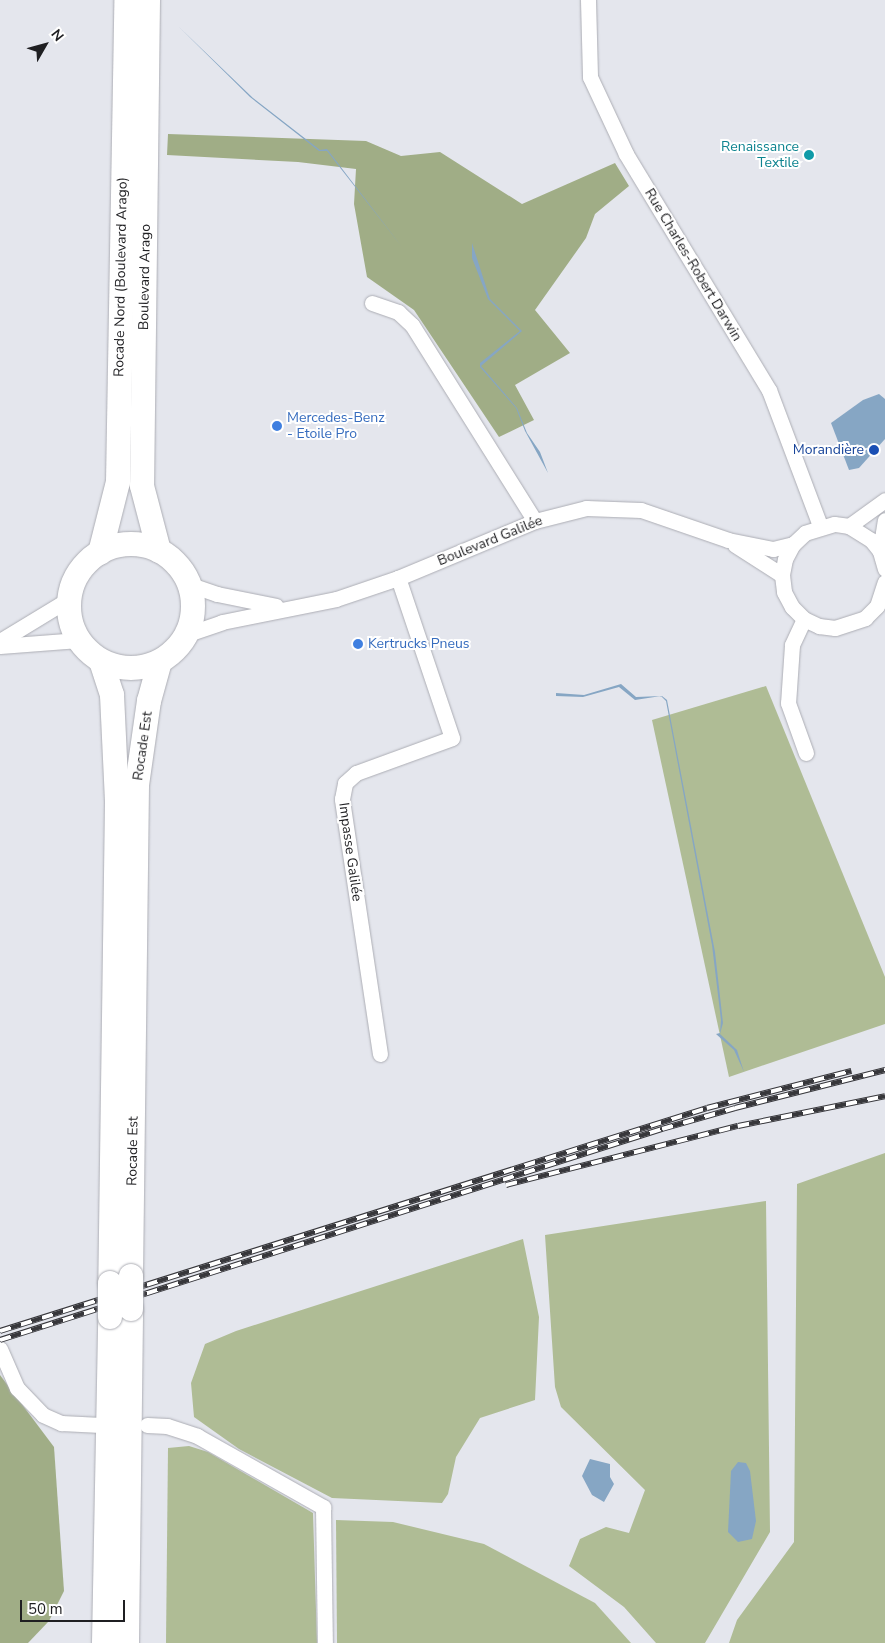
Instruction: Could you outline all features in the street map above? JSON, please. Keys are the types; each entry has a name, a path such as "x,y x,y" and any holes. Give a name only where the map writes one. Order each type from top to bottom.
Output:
{"main road":[{"name":"Rocade Nord (Boulevard Arago)","path":"100,553 118,482 126,0"},
{"name":"Boulevard Arago","path":"148,0 142,486 159,551"},
{"path":"119,545 140,545 159,551 174,562 188,584 193,609 185,635 177,648 160,661 134,668 120,668 101,661 79,640 70,618 69,599 75,580 85,564 100,553 119,545"},
{"path":"101,661 112,695 117,803 121,1279"},
{"name":"Rocade Est","path":"127,1643 121,1279 137,785 149,701 160,661"},
{"name":"Rocade Est","path":"104,1643 121,1313"}],"street":[{"name":"Rue Charles-Robert Darwin","path":"588,0 590,77 626,154 769,390 820,526"},
{"path":"372,303 398,312 412,325 535,521"},
{"path":"849,526 885,500"},
{"name":"Boulevard Galilée","path":"185,635 222,622 282,608 336,599 398,578 535,521 586,508 641,510 728,540 773,549 793,544"},
{"path":"885,520 880,551 885,568"},
{"path":"880,551 861,532 849,526 820,526 805,533 793,544 785,559 782,575 784,592 792,607 804,619 819,626 851,625 865,618 876,606 885,582"},
{"name":"Boulevard Galilée","path":"728,540 782,575"},
{"name":"Impasse Galilée","path":"380,1054 342,799 344,784 356,773 452,738 398,578"},
{"name":"Boulevard Galilée","path":"188,584 217,594 282,608"},
{"path":"0,641 69,599"},
{"path":"804,619 792,644 788,703 806,753"},
{"path":"0,646 79,640"},
{"path":"2,1354 17,1388 43,1415 61,1423 96,1424"},
{"path":"147,1425 167,1426 197,1436 324,1507 325,1643"}],"green space":[{"path":"168,134 366,141 401,156 440,152 522,204 615,163 629,186 595,214 586,238 535,310 570,353 515,385 534,420 499,437 414,310 367,277 354,204 356,169 298,162 167,155"},
{"path":"766,686 885,977 885,1024 729,1077 652,720"},
{"path":"885,1153 885,1643 729,1643 737,1620 794,1542 797,1184"},
{"path":"766,1201 770,1532 705,1643 656,1643 624,1607 569,1566 580,1539 606,1527 629,1533 645,1490 561,1407 555,1387 545,1235"},
{"path":"523,1239 539,1317 535,1400 480,1418 456,1457 448,1494 442,1503 332,1498 239,1449 194,1417 191,1383 205,1344 236,1331"},
{"path":"0,1375 54,1447 64,1591 49,1621 28,1643 0,1643"},
{"path":"189,1446 208,1452 313,1513 317,1643 166,1643 168,1448"},
{"path":"336,1520 393,1522 484,1544 595,1603 631,1643 337,1643"}],"water":[{"path":"178,26 253,98 320,150 327,149 402,247 327,151 319,151 250,97"},
{"path":"472,243 490,299 522,331 481,366 517,408 527,433 540,452 548,473 525,431 516,408 480,367 480,363 520,331 488,299 472,258"},
{"path":"879,394 885,399 885,439 859,468 849,470 831,423 863,400"},
{"path":"621,684 636,697 661,696 635,700 619,687 583,697 556,696 556,693 584,695"},
{"path":"661,696 667,700 715,952 723,1023 720,1034 737,1050 744,1072 734,1050 716,1034 720,1033 721,1020 712,945 666,701"},
{"path":"590,1459 610,1464 610,1477 614,1484 604,1502 592,1495 582,1476"},
{"path":"738,1462 746,1463 750,1471 756,1521 752,1539 738,1542 728,1532 731,1471"}],"railway":[{"path":"0,1340 662,1129 735,1108 885,1070"},
{"path":"0,1331 707,1108 851,1071"},
{"path":"506,1185 738,1126 885,1096"}],"place":[{"name":"Renaissance Textile","path":"809,155"},
{"name":"Mercedes-Benz - Etoile Pro","path":"277,426"},
{"name":"Morandière","path":"874,450"},
{"name":"Kertrucks Pneus","path":"358,644"}]}
